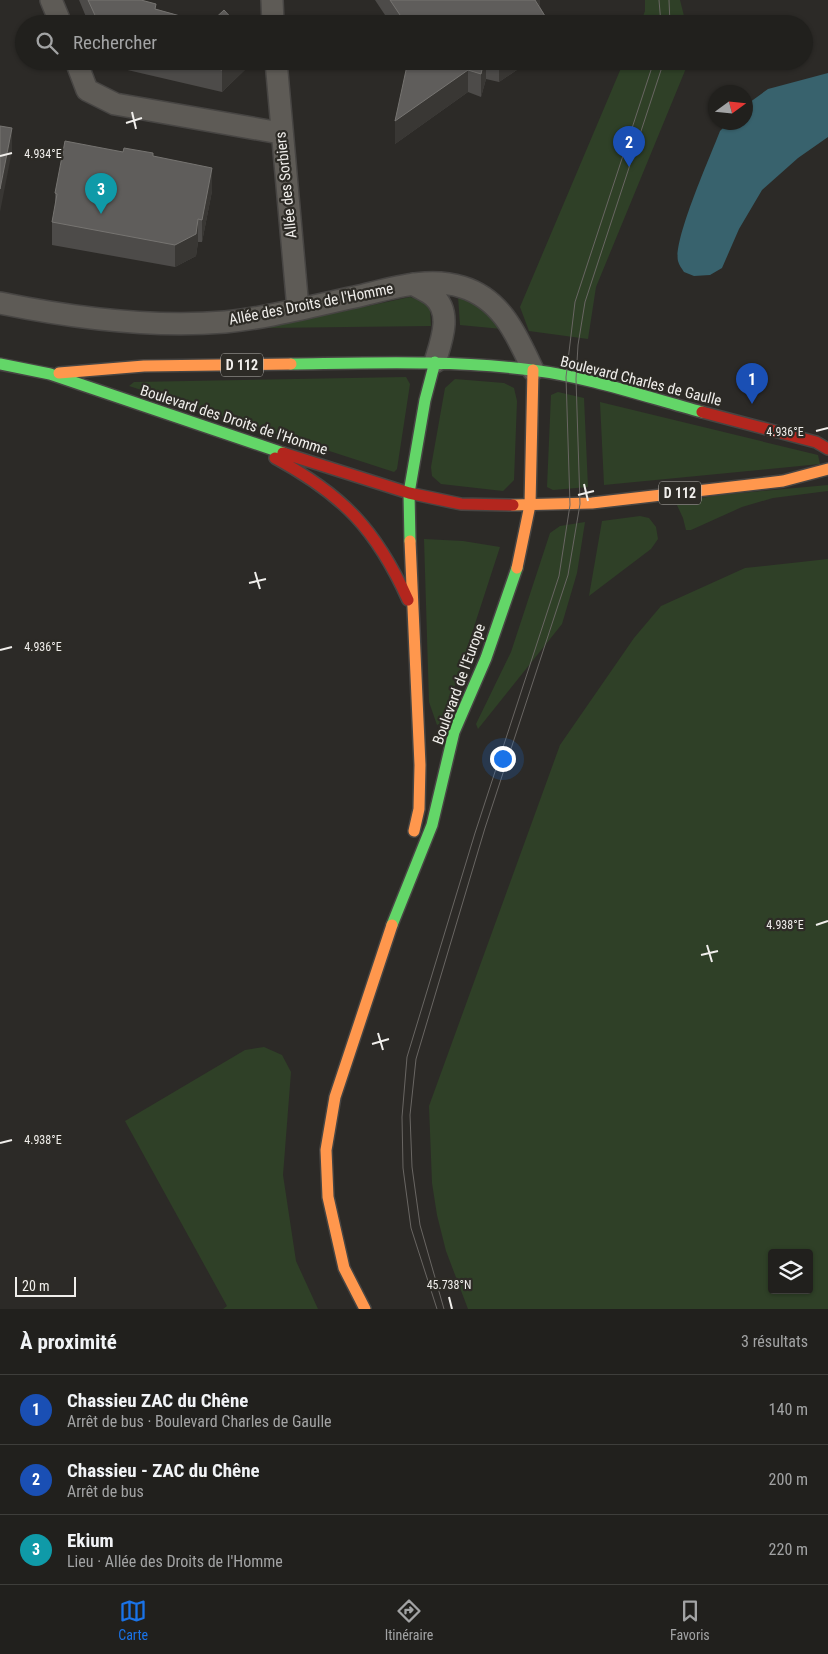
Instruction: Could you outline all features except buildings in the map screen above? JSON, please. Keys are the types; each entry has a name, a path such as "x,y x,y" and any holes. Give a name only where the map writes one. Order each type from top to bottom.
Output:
{"street":[{"path":"51,0 57,15"},
{"path":"272,0 273,15"},
{"path":"79,70 87,90 115,104 280,133"},
{"name":"Allée des Sorbiers","path":"276,70 280,133 298,309"},
{"name":"Allée des Droits de l'Homme","path":"0,303 57,315 150,323 225,322 298,309 413,284 443,282 465,288 489,301 505,315 518,336 533,370"},
{"name":"Allée des Droits de l'Homme","path":"413,284 434,296 442,306 444,335 435,362"},
{"name":"Boulevard des Droits de l'Homme","path":"50,374 144,366 435,362 533,370"},
{"name":"Boulevard de l'Europe","path":"391,927 419,809 420,765 412,612 410,492 425,400 435,362"},
{"name":"Boulevard des Droits de l'Homme","path":"0,364 50,374 236,438 410,492 461,504 530,505"},
{"name":"Boulevard de l'Europe","path":"365,1309 342,1259 328,1197 326,1150 335,1097 391,927 432,825 454,732 486,658 516,570 530,505 533,370"},
{"name":"Boulevard Charles de Gaulle","path":"533,370 603,385 816,442 828,449"},
{"name":"Boulevard de l'Europe","path":"236,438 304,473 350,507 381,547 399,578 412,612"},
{"name":"D 112","path":"530,505 580,504 783,481 828,469"}],"green space":[{"path":"645,0 680,0 684,15 643,15"},
{"path":"620,70 685,70 596,287 588,339 529,331 520,307"},
{"path":"458,296 470,296 502,329 460,325"},
{"path":"410,297 426,303 430,310 431,326 265,328"},
{"path":"406,377 410,384 397,469 394,472 129,386 134,382"},
{"path":"455,379 504,383 514,388 517,401 514,480 503,491 441,484 432,476 431,467 445,388"},
{"path":"558,392 584,398 588,487 553,490 547,487 551,395"},
{"path":"600,402 818,455 820,464 604,485"},
{"path":"828,485 828,491 773,498 742,507 691,530 686,530 676,503 718,495"},
{"path":"640,516 649,518 656,527 658,539 651,549 589,596 602,521"},
{"path":"585,522 577,573 562,624 478,729 476,724 511,652 550,533 560,526"},
{"path":"424,539 463,541 500,547 443,722 437,725 429,702"},
{"path":"828,559 828,1309 468,1309 446,1251 437,1215 432,1183 429,1106 560,745 634,638 661,606 745,568"},
{"path":"264,1047 282,1055 291,1072 283,1175 296,1261 318,1309 223,1309 227,1306 125,1121 245,1050"}],"water":[{"path":"828,73 828,137 798,158 762,190 739,229 722,268 710,275 694,276 684,272 678,261 681,235 720,131 753,130 753,100 768,89"}],"tram line":[{"path":"659,0 660,15"},
{"path":"669,0 670,15"},
{"path":"437,1309 411,1228 403,1168 402,1117 407,1057 475,833 559,576 570,505 566,377 575,302 651,70"},
{"path":"444,1309 420,1225 412,1167 410,1115 416,1059 485,828 568,575 580,504 576,379 578,345 585,302 661,70"}],"traffic: fast":[{"path":"410,541 409,493 425,400 435,362"},
{"path":"291,364 442,363 532,370 596,382 702,412"},
{"path":"0,364 50,374 283,453"},
{"path":"392,925 432,825 454,732 486,658 517,568"}],"traffic: slow":[{"path":"59,373 144,366 291,364"},
{"path":"517,568 530,505 533,370"},
{"path":"513,505 592,503 783,481 828,469"},
{"path":"410,541 420,765 419,809 414,831"},
{"path":"365,1309 344,1268 328,1197 326,1150 335,1097 392,925"}],"traffic: jam":[{"path":"702,412 816,442 828,449"},
{"path":"283,453 409,493 461,504 513,505"},
{"path":"275,458 320,486 339,500 355,516 383,553 408,600"}],"place":[{"name":"Chassieu - ZAC du Chêne","path":"629,167"},
{"name":"Ekium","path":"101,214"},
{"name":"Chassieu ZAC du Chêne","path":"752,404"}]}
